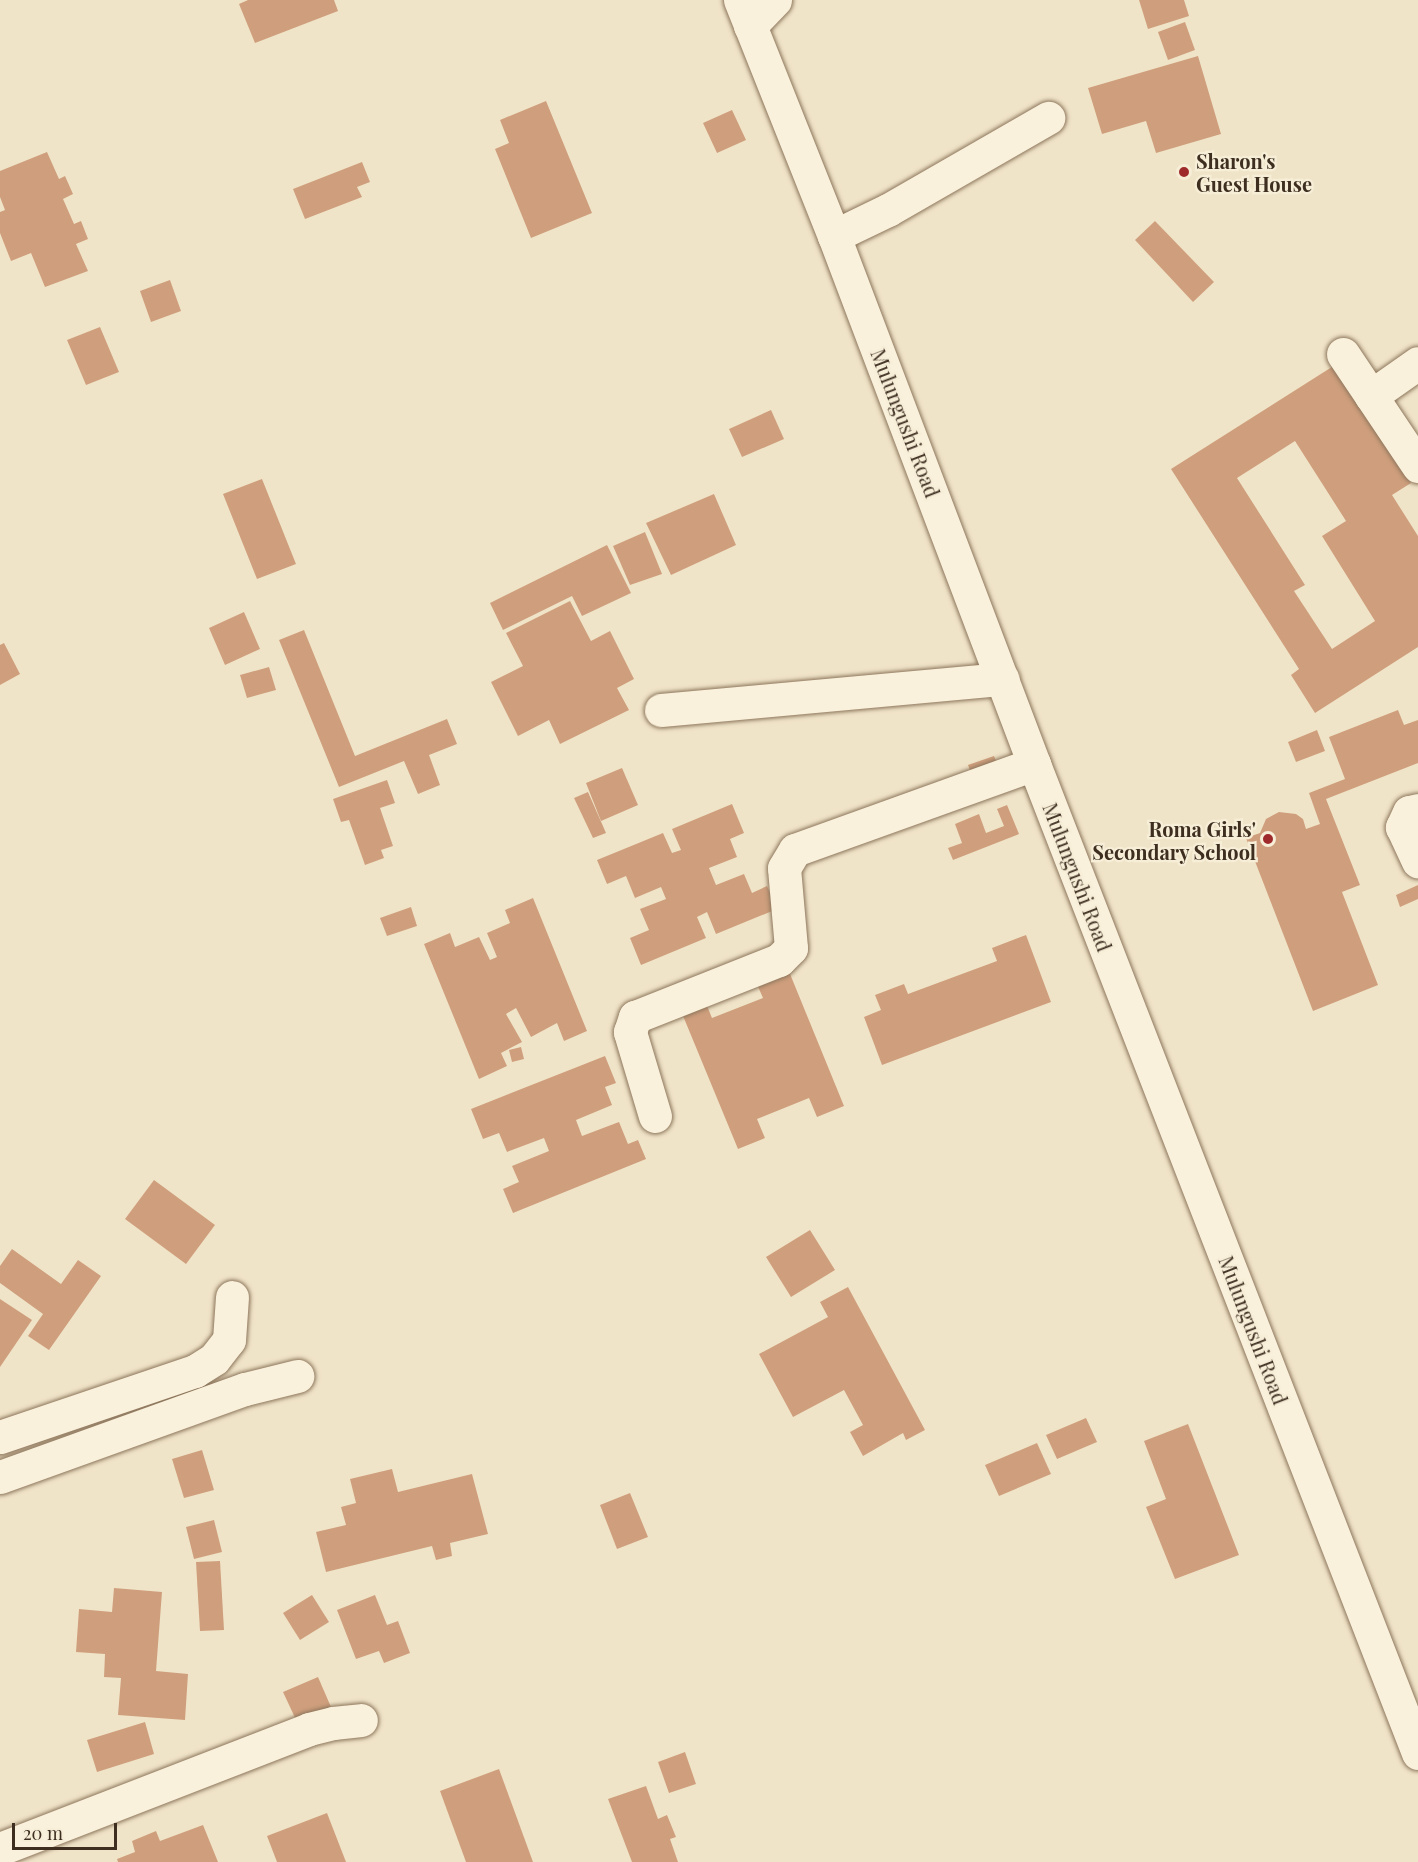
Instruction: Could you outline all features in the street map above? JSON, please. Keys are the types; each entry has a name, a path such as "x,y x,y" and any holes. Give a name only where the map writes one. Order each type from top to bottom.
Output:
{"street":[{"path":"745,13 775,0"},
{"name":"Mulungushi Road","path":"745,13 834,236 1004,679 1034,764 1418,1754"},
{"path":"834,236 888,210 1048,118"},
{"path":"1343,354 1417,462"},
{"path":"1371,396 1418,363"},
{"path":"661,710 1004,679"},
{"path":"655,1116 630,1032 635,1017 779,960 791,948 784,868 795,850 1034,764"},
{"path":"1418,810 1409,812 1402,827 1418,861"},
{"path":"0,1437 195,1371 214,1359 229,1340 232,1297"},
{"path":"0,1477 245,1389 297,1376"},
{"path":"0,1849 309,1729 333,1723 361,1720"},
{"path":"0,1854 3,1862"}],"building":[{"path":"248,0 334,0 338,11 255,43 239,4"},
{"path":"1139,0 1184,0 1189,16 1148,29"},
{"path":"1185,22 1195,50 1168,60 1158,32"},
{"path":"1198,56 1221,134 1156,153 1146,121 1102,134 1088,88"},
{"path":"546,101 592,213 531,238 495,149 509,143 500,120"},
{"path":"732,110 746,140 717,153 703,123"},
{"path":"47,152 59,179 65,176 73,194 63,199 74,224 81,221 88,239 76,244 88,271 45,287 31,253 11,261 0,233 0,212 5,210 0,197 0,171"},
{"path":"362,162 370,182 357,187 362,197 305,219 293,189"},
{"path":"1155,221 1214,282 1193,302 1135,240"},
{"path":"170,280 181,311 151,322 140,291"},
{"path":"100,327 119,372 86,385 67,340"},
{"path":"1335,365 1411,483 1392,495 1418,536 1418,647 1315,713 1291,675 1299,669 1171,469","holes":["1295,441 1346,521 1322,536 1375,621 1332,649 1294,591 1305,585 1237,478"]},
{"path":"771,410 784,439 742,457 729,429"},
{"path":"262,479 296,564 257,579 223,494"},
{"path":"714,494 736,545 671,575 646,523"},
{"path":"645,532 662,574 630,585 613,546"},
{"path":"607,545 631,593 582,616 572,596 503,630 490,603"},
{"path":"570,601 591,641 610,631 634,679 617,688 629,710 560,744 549,720 518,736 491,682 523,666 506,633"},
{"path":"244,612 260,649 225,665 209,628"},
{"path":"304,630 355,756 447,719 457,744 429,755 440,785 418,794 404,761 339,787 279,640"},
{"path":"4,643 20,674 0,685 0,645"},
{"path":"269,667 276,690 247,698 240,675"},
{"path":"1398,710 1404,725 1418,720 1418,763 1326,799 1360,885 1342,892 1378,985 1313,1011 1246,838 1260,833 1266,819 1279,812 1296,814 1303,819 1306,829 1320,824 1309,793 1345,779 1329,737"},
{"path":"1317,730 1325,751 1296,762 1288,742"},
{"path":"994,756 1000,771 974,780 968,765"},
{"path":"622,768 638,805 601,821 586,783"},
{"path":"387,780 395,803 380,808 393,846 381,850 384,858 365,865 349,820 341,822 333,799"},
{"path":"588,792 606,833 593,838 574,798"},
{"path":"732,804 744,833 730,839 737,857 709,868 716,885 744,874 752,893 767,886 777,909 716,934 707,912 697,917 706,938 641,965 630,938 649,930 640,909 666,899 661,887 635,898 626,876 607,884 597,860 663,833 672,853 681,850 672,829"},
{"path":"1007,805 1019,834 953,860 948,848 962,843 955,824 979,814 986,833 1004,826 997,809"},
{"path":"1418,885 1418,899 1400,907 1396,895"},
{"path":"533,898 587,1031 564,1041 557,1023 531,1037 516,1008 506,1014 522,1042 501,1053 507,1066 479,1079 424,944 450,933 455,947 479,937 490,960 497,957 487,933 510,923 505,910"},
{"path":"411,907 417,926 387,936 380,918"},
{"path":"1026,935 1051,1002 882,1065 864,1017 881,1010 875,995 904,984 908,994 997,961 992,948"},
{"path":"788,969 844,1106 817,1117 809,1098 757,1119 765,1138 738,1149 681,1011 705,1001 712,1018 763,998 756,982"},
{"path":"521,1047 524,1059 512,1062 509,1050"},
{"path":"605,1056 616,1083 605,1087 612,1105 576,1120 582,1136 619,1122 628,1144 638,1140 646,1159 513,1213 503,1189 519,1182 512,1166 549,1151 544,1138 507,1152 499,1133 483,1139 471,1109"},
{"path":"154,1180 215,1225 186,1264 125,1219"},
{"path":"810,1230 835,1270 791,1297 766,1257"},
{"path":"12,1249 61,1284 78,1260 101,1276 49,1350 28,1336 43,1314 0,1283 0,1266"},
{"path":"848,1287 925,1430 906,1440 903,1433 863,1456 850,1432 863,1425 844,1390 793,1417 759,1354 828,1317 820,1302"},
{"path":"0,1299 32,1320 0,1367"},
{"path":"1086,1418 1097,1442 1057,1459 1046,1435"},
{"path":"1188,1424 1239,1555 1175,1579 1146,1507 1166,1499 1144,1441"},
{"path":"1037,1443 1051,1474 999,1496 985,1465"},
{"path":"202,1450 214,1490 184,1498 172,1459"},
{"path":"392,1469 398,1492 472,1474 488,1534 450,1543 452,1556 436,1560 432,1546 326,1572 316,1532 346,1525 341,1507 356,1503 350,1479"},
{"path":"630,1493 648,1537 617,1549 600,1505"},
{"path":"214,1520 222,1552 194,1559 186,1527"},
{"path":"220,1561 224,1630 200,1631 196,1562"},
{"path":"114,1588 162,1592 156,1671 188,1674 185,1720 118,1715 121,1678 104,1677 105,1654 76,1652 79,1609 112,1612"},
{"path":"312,1595 329,1622 300,1640 283,1613"},
{"path":"375,1595 387,1625 398,1621 410,1653 384,1663 379,1651 356,1659 337,1610"},
{"path":"318,1677 331,1707 297,1722 283,1692"},
{"path":"145,1722 154,1754 97,1772 87,1740"},
{"path":"685,1752 696,1784 669,1793 658,1762"},
{"path":"499,1769 533,1862 466,1862 440,1791"},
{"path":"646,1786 658,1819 667,1815 676,1837 670,1839 678,1862 632,1862 608,1799"},
{"path":"327,1813 346,1862 277,1862 267,1836"},
{"path":"203,1825 218,1862 118,1862 117,1859 135,1852 132,1841 156,1831 160,1841"}],"place":[{"name":"Sharon's Guest House","path":"1184,172"},
{"name":"Roma Girls' Secondary School","path":"1268,839"}]}
